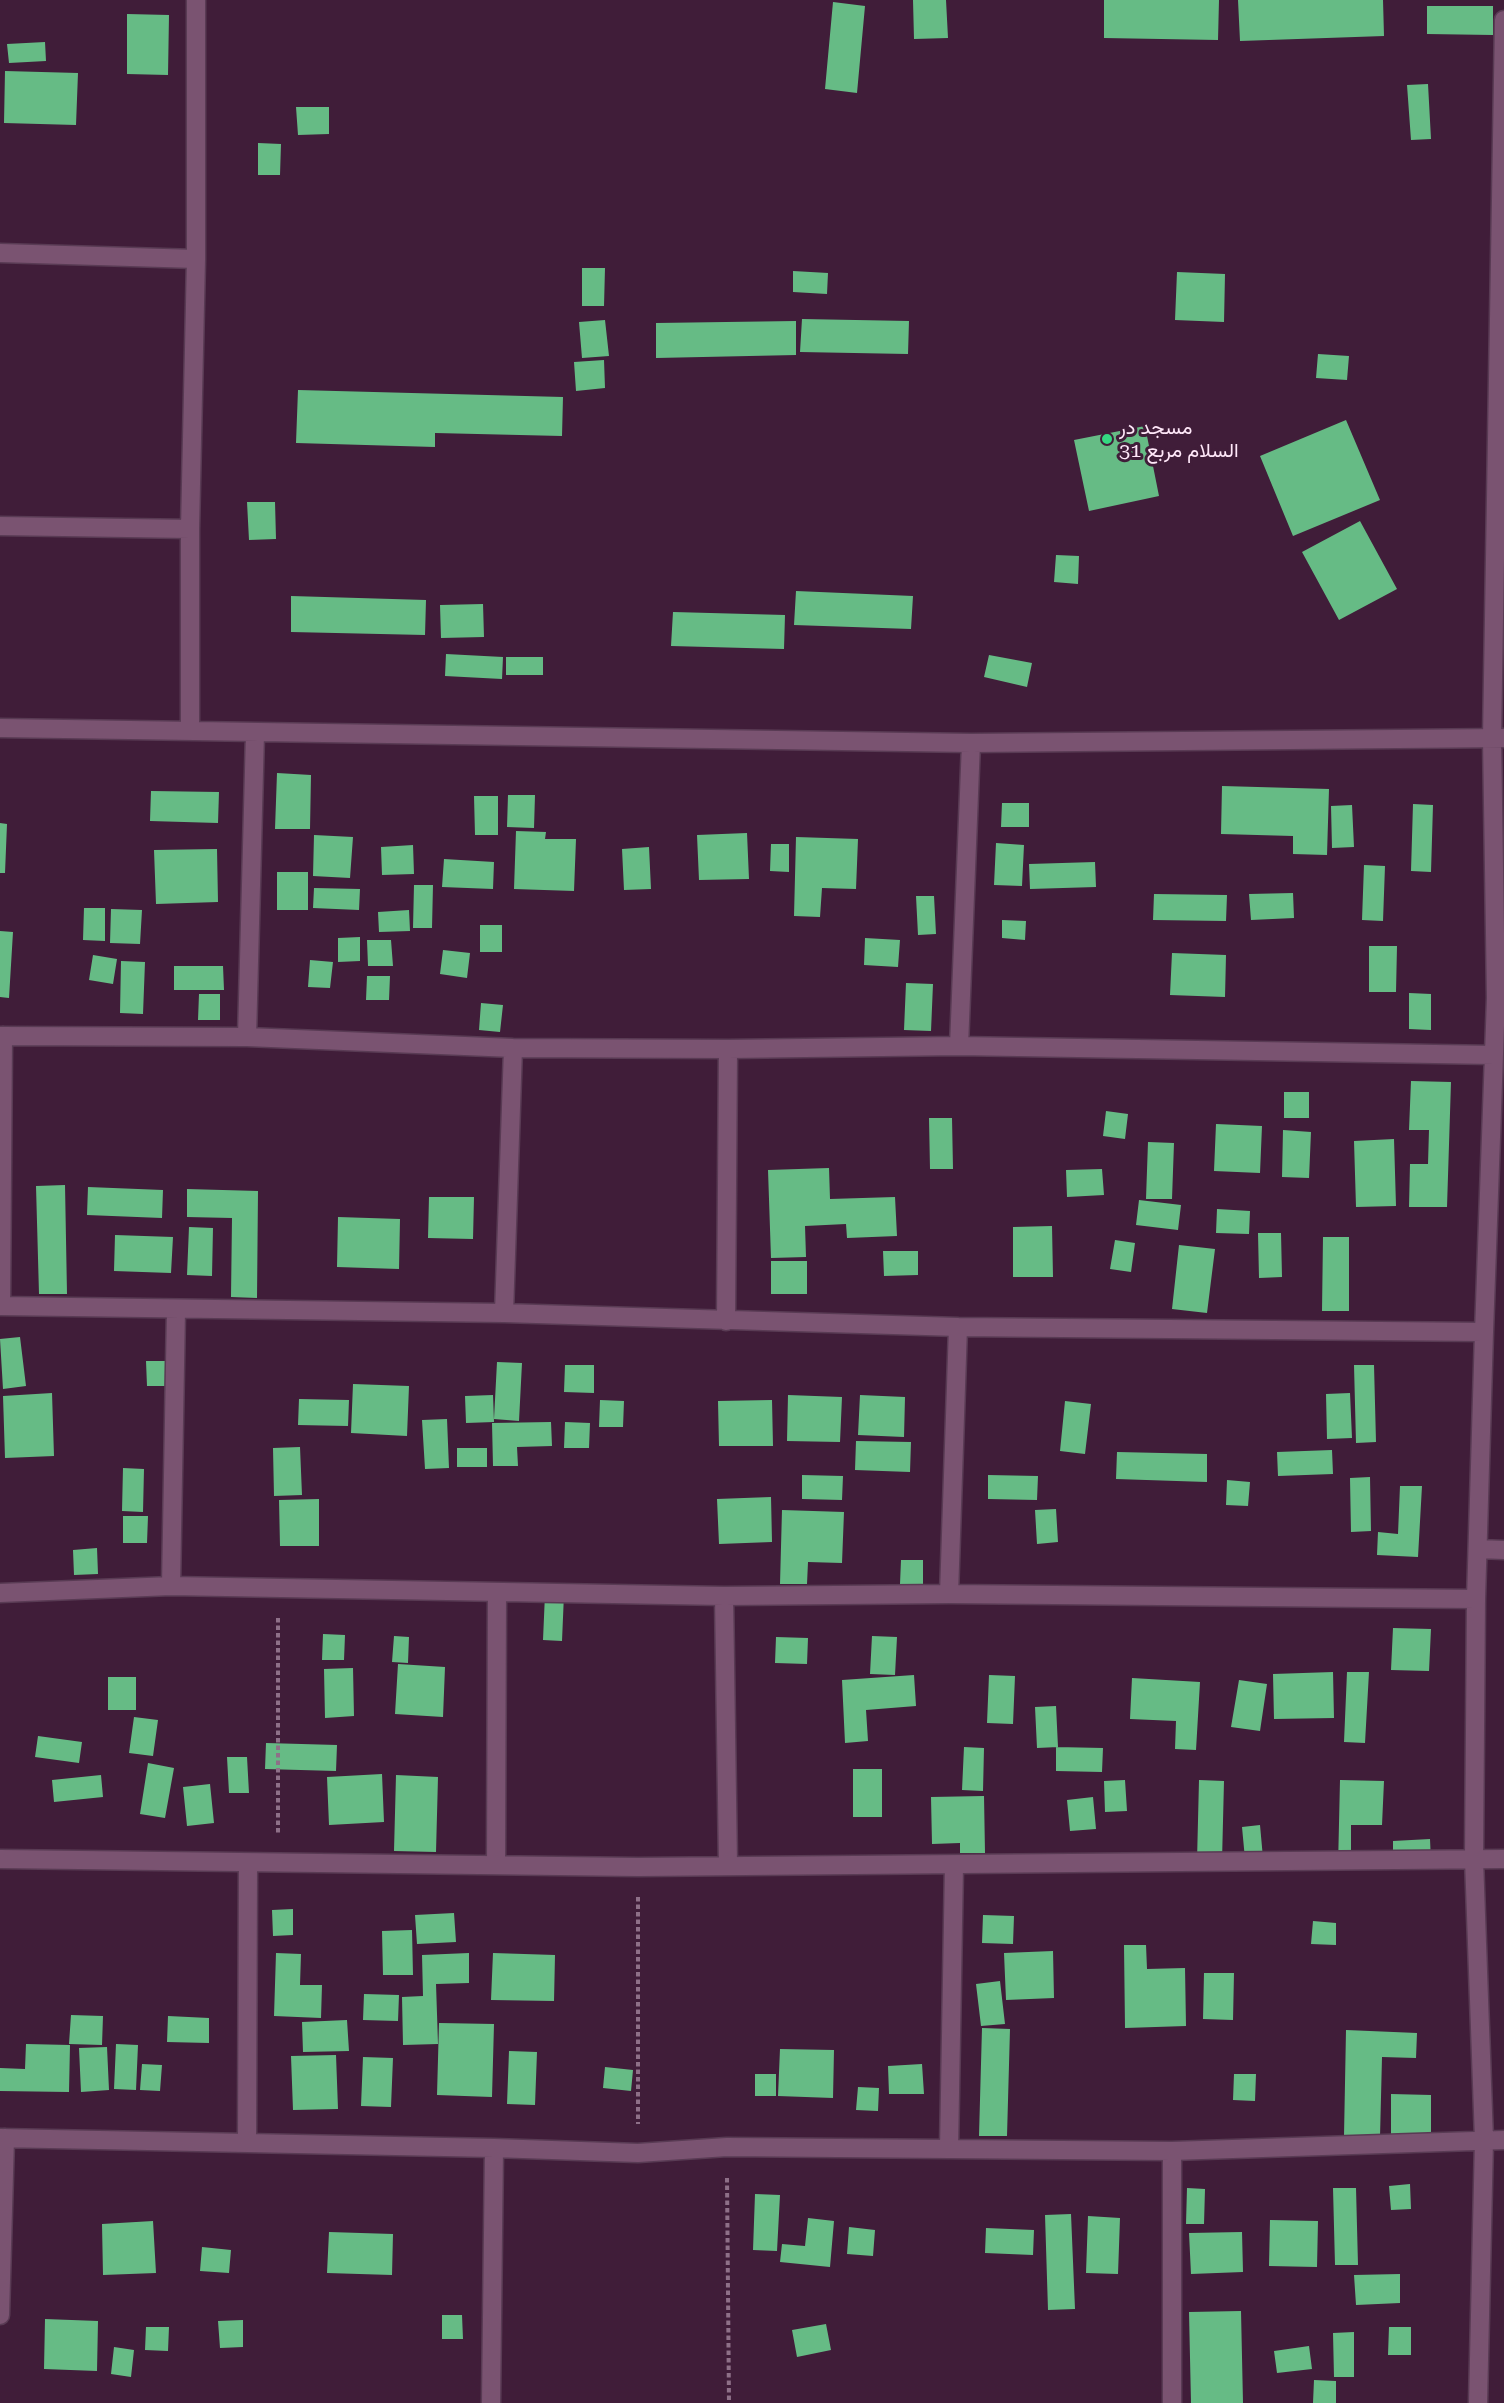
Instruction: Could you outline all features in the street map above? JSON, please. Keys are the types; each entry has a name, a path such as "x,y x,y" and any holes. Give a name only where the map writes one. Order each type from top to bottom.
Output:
{"street":[{"path":"190,731 190,529 196,259 196,0"},
{"path":"1478,2403 1484,2140 1474,1859 1476,1599 1484,1332 1495,1270 1494,1055 1500,998 1498,738 1504,21"},
{"path":"0,253 196,259"},
{"path":"0,526 190,529"},
{"path":"0,728 971,743 1498,738"},
{"path":"247,1037 255,733"},
{"path":"959,1046 971,743"},
{"path":"1484,1332 958,1327 504,1313 0,1306 1,1036 247,1037 513,1048 728,1049 959,1046 1494,1055"},
{"path":"504,1313 513,1048"},
{"path":"726,1321 728,1049"},
{"path":"171,1586 176,1310"},
{"path":"949,1594 958,1327"},
{"path":"1479,1549 1504,1550"},
{"path":"0,1593 171,1586 724,1596 949,1594 1476,1599"},
{"path":"496,1864 497,1592"},
{"path":"724,1596 728,1865"},
{"path":"0,1860 638,1867 1504,1859"},
{"path":"247,2142 248,1863"},
{"path":"949,2149 954,1865"},
{"path":"0,2315 3,2138 638,2153 727,2147 1172,2151 1504,2140"},
{"path":"491,2403 494,2148"},
{"path":"1172,2151 1172,2403"}],"path":[{"path":"278,1588 278,1864"},
{"path":"638,1867 638,2153"},
{"path":"727,2147 729,2403"}],"building":[{"path":"913,0 946,0 948,38 914,39"},
{"path":"1104,0 1219,0 1218,40 1104,38"},
{"path":"1238,0 1383,0 1384,36 1240,41"},
{"path":"833,2 865,6 857,93 825,89"},
{"path":"1427,6 1493,6 1493,35 1427,34"},
{"path":"127,14 169,15 168,75 127,74"},
{"path":"45,42 46,61 9,63 7,44"},
{"path":"5,71 78,73 76,125 4,123"},
{"path":"1428,84 1431,139 1411,140 1407,85"},
{"path":"296,107 329,107 329,134 298,135"},
{"path":"258,143 281,144 280,175 258,175"},
{"path":"582,268 605,268 604,306 582,306"},
{"path":"793,271 828,273 827,294 793,292"},
{"path":"1177,272 1225,274 1224,322 1175,320"},
{"path":"802,319 909,321 908,354 800,352"},
{"path":"605,320 609,356 582,358 579,322"},
{"path":"796,321 796,355 656,358 656,323"},
{"path":"1318,354 1349,356 1347,380 1316,378"},
{"path":"604,360 605,388 576,391 574,362"},
{"path":"298,390 563,397 562,436 435,433 435,447 296,443"},
{"path":"1346,420 1380,500 1293,536 1260,456"},
{"path":"1145,426 1159,496 1089,511 1074,440"},
{"path":"247,502 275,502 276,539 249,540"},
{"path":"1360,521 1397,589 1339,620 1302,552"},
{"path":"1056,555 1079,556 1078,584 1054,582"},
{"path":"796,591 913,596 911,629 794,625"},
{"path":"291,596 426,600 425,635 291,632"},
{"path":"483,604 484,637 441,638 440,605"},
{"path":"673,612 785,615 784,649 671,646"},
{"path":"446,654 503,657 502,679 445,676"},
{"path":"989,655 1032,663 1027,687 984,677"},
{"path":"506,657 543,657 543,675 506,675"},
{"path":"277,773 311,775 310,829 275,829"},
{"path":"1222,786 1329,789 1327,855 1293,854 1293,836 1221,834"},
{"path":"151,791 219,792 218,823 150,821"},
{"path":"508,795 535,795 534,828 507,827"},
{"path":"474,796 498,796 498,835 475,835"},
{"path":"1002,803 1029,803 1029,827 1001,827"},
{"path":"1413,804 1433,805 1431,872 1411,871"},
{"path":"1352,805 1354,847 1332,848 1331,806"},
{"path":"0,823 7,824 5,873 0,873"},
{"path":"516,831 546,832 545,839 576,839 574,891 514,889"},
{"path":"747,833 749,879 699,880 697,835"},
{"path":"314,835 353,837 350,878 313,876"},
{"path":"796,837 858,839 856,889 822,888 820,917 794,916"},
{"path":"996,843 1024,845 1022,886 994,885"},
{"path":"771,844 789,844 789,872 770,871"},
{"path":"413,845 414,874 382,875 381,847"},
{"path":"649,847 651,889 624,890 622,849"},
{"path":"217,849 218,902 156,904 154,850"},
{"path":"444,859 494,862 493,889 442,887"},
{"path":"1095,862 1096,887 1030,889 1029,864"},
{"path":"1364,865 1385,866 1383,921 1362,920"},
{"path":"277,872 308,872 308,910 277,910"},
{"path":"414,885 433,885 432,928 413,928"},
{"path":"314,888 360,889 359,910 313,908"},
{"path":"1293,893 1294,918 1251,920 1249,894"},
{"path":"1154,894 1227,895 1226,921 1153,920"},
{"path":"916,896 934,896 936,934 918,935"},
{"path":"84,908 105,908 105,941 83,940"},
{"path":"111,909 142,910 140,944 110,943"},
{"path":"409,910 410,931 379,932 378,912"},
{"path":"1002,920 1026,921 1025,940 1002,938"},
{"path":"480,925 502,925 502,952 480,952"},
{"path":"0,931 13,932 9,998 0,997"},
{"path":"360,937 360,961 338,962 338,938"},
{"path":"865,938 900,940 898,967 864,965"},
{"path":"367,940 391,940 393,966 368,966"},
{"path":"1369,946 1397,946 1396,992 1369,992"},
{"path":"443,950 470,953 467,978 440,974"},
{"path":"1172,953 1226,955 1225,997 1170,995"},
{"path":"93,955 117,959 113,984 89,980"},
{"path":"310,960 333,962 330,988 308,987"},
{"path":"121,961 145,962 143,1014 120,1013"},
{"path":"174,966 223,966 224,990 174,990"},
{"path":"367,976 390,976 389,1000 366,1000"},
{"path":"906,983 933,984 931,1031 904,1030"},
{"path":"1409,993 1431,994 1431,1030 1409,1029"},
{"path":"199,994 220,994 220,1020 198,1020"},
{"path":"481,1003 503,1005 500,1032 479,1030"},
{"path":"1411,1081 1451,1082 1447,1207 1409,1207 1410,1164 1428,1164 1429,1130 1409,1130"},
{"path":"1284,1092 1309,1092 1309,1118 1284,1118"},
{"path":"1106,1111 1128,1114 1125,1139 1103,1136"},
{"path":"929,1118 952,1118 953,1169 930,1169"},
{"path":"1216,1124 1262,1126 1260,1173 1214,1171"},
{"path":"1283,1130 1311,1132 1309,1178 1282,1177"},
{"path":"1394,1139 1396,1206 1356,1207 1354,1141"},
{"path":"1148,1142 1174,1143 1172,1199 1146,1199"},
{"path":"829,1168 830,1199 895,1197 897,1236 847,1238 846,1224 805,1226 806,1257 771,1258 768,1170"},
{"path":"1102,1169 1104,1195 1067,1197 1066,1170"},
{"path":"65,1185 67,1294 39,1294 36,1186"},
{"path":"88,1187 163,1190 162,1218 87,1215"},
{"path":"187,1189 258,1191 257,1298 231,1297 232,1218 187,1217"},
{"path":"429,1197 474,1197 473,1239 428,1238"},
{"path":"1139,1200 1181,1205 1178,1230 1136,1225"},
{"path":"1217,1209 1250,1211 1249,1234 1216,1233"},
{"path":"338,1217 400,1219 399,1269 337,1267"},
{"path":"1052,1226 1053,1277 1013,1277 1013,1227"},
{"path":"189,1227 213,1228 212,1276 187,1275"},
{"path":"1258,1233 1281,1233 1282,1277 1259,1278"},
{"path":"115,1235 173,1237 171,1273 114,1271"},
{"path":"1323,1237 1349,1237 1349,1311 1322,1311"},
{"path":"1115,1240 1135,1243 1131,1272 1110,1269"},
{"path":"1179,1245 1215,1249 1207,1313 1172,1309"},
{"path":"883,1251 918,1251 918,1275 884,1276"},
{"path":"771,1261 807,1261 807,1294 771,1294"},
{"path":"20,1337 26,1386 3,1389 0,1339"},
{"path":"146,1361 182,1361 183,1386 147,1386"},
{"path":"497,1362 522,1363 519,1421 494,1419"},
{"path":"565,1365 594,1365 594,1393 564,1392"},
{"path":"1354,1365 1374,1365 1376,1442 1356,1443"},
{"path":"353,1384 409,1386 407,1436 351,1433"},
{"path":"52,1393 54,1456 5,1458 3,1396"},
{"path":"1350,1393 1352,1438 1327,1439 1326,1394"},
{"path":"493,1395 494,1422 466,1423 465,1396"},
{"path":"788,1395 842,1397 840,1442 787,1441"},
{"path":"860,1395 905,1397 904,1437 858,1435"},
{"path":"299,1399 349,1400 348,1426 298,1425"},
{"path":"600,1400 624,1401 623,1427 599,1427"},
{"path":"772,1400 773,1446 719,1446 718,1401"},
{"path":"1065,1401 1091,1404 1085,1454 1060,1451"},
{"path":"447,1419 449,1468 425,1469 422,1420"},
{"path":"551,1422 552,1446 517,1447 518,1466 493,1466 492,1423"},
{"path":"565,1422 590,1423 589,1448 564,1448"},
{"path":"856,1441 911,1442 910,1472 855,1470"},
{"path":"300,1447 302,1495 274,1496 273,1448"},
{"path":"457,1448 487,1448 487,1467 457,1467"},
{"path":"1332,1450 1333,1474 1278,1476 1277,1452"},
{"path":"1117,1452 1207,1454 1207,1482 1116,1479"},
{"path":"123,1468 144,1469 143,1512 122,1511"},
{"path":"802,1475 843,1476 842,1500 802,1499"},
{"path":"988,1475 1038,1476 1037,1500 988,1499"},
{"path":"1370,1477 1371,1531 1351,1532 1350,1478"},
{"path":"1227,1480 1250,1482 1248,1506 1226,1505"},
{"path":"1400,1486 1422,1486 1418,1557 1377,1555 1378,1532 1398,1534"},
{"path":"771,1497 772,1542 719,1544 717,1499"},
{"path":"319,1499 319,1546 280,1546 279,1500"},
{"path":"1056,1509 1058,1542 1037,1544 1035,1510"},
{"path":"782,1510 844,1512 842,1563 808,1562 807,1584 780,1584"},
{"path":"123,1516 148,1516 147,1543 123,1543"},
{"path":"97,1548 98,1574 74,1575 73,1550"},
{"path":"901,1560 923,1560 923,1584 900,1584"},
{"path":"545,1594 564,1594 562,1641 543,1640"},
{"path":"1393,1628 1431,1629 1429,1671 1391,1670"},
{"path":"323,1634 345,1635 344,1660 322,1660"},
{"path":"394,1636 409,1637 408,1663 392,1662"},
{"path":"872,1636 897,1637 895,1675 870,1674"},
{"path":"776,1637 808,1638 807,1664 775,1663"},
{"path":"398,1664 445,1667 443,1717 395,1714"},
{"path":"353,1668 354,1716 325,1718 324,1669"},
{"path":"1333,1672 1334,1718 1274,1719 1273,1674"},
{"path":"1347,1672 1369,1672 1365,1743 1344,1742"},
{"path":"914,1675 916,1706 866,1710 868,1741 845,1743 842,1680"},
{"path":"989,1675 1015,1676 1013,1724 987,1723"},
{"path":"108,1677 136,1677 136,1710 108,1710"},
{"path":"1132,1678 1200,1682 1196,1750 1175,1749 1176,1721 1130,1719"},
{"path":"1239,1680 1267,1684 1260,1731 1231,1727"},
{"path":"1056,1706 1058,1747 1037,1748 1035,1707"},
{"path":"134,1717 158,1720 153,1756 129,1753"},
{"path":"38,1736 82,1742 79,1763 35,1757"},
{"path":"266,1743 337,1745 336,1771 265,1769"},
{"path":"964,1747 984,1748 983,1791 962,1790"},
{"path":"1056,1747 1103,1748 1102,1772 1056,1771"},
{"path":"227,1757 247,1757 249,1793 229,1793"},
{"path":"148,1763 174,1768 165,1818 140,1814"},
{"path":"853,1769 882,1769 882,1817 853,1817"},
{"path":"382,1774 384,1822 329,1825 327,1777"},
{"path":"101,1775 103,1797 54,1802 52,1780"},
{"path":"396,1775 438,1777 436,1852 394,1851"},
{"path":"1125,1780 1127,1811 1105,1812 1104,1781"},
{"path":"1199,1780 1224,1781 1222,1861 1197,1861"},
{"path":"1340,1780 1384,1781 1382,1825 1351,1825 1351,1867 1338,1867"},
{"path":"210,1784 214,1823 187,1826 183,1787"},
{"path":"984,1796 985,1853 960,1853 960,1843 932,1844 931,1797"},
{"path":"1093,1797 1096,1829 1070,1831 1067,1800"},
{"path":"1260,1825 1263,1858 1245,1859 1242,1827"},
{"path":"1430,1839 1431,1862 1393,1863 1393,1841"},
{"path":"293,1909 293,1935 273,1936 272,1910"},
{"path":"454,1913 456,1942 417,1944 415,1915"},
{"path":"983,1915 1014,1916 1013,1944 982,1943"},
{"path":"1313,1921 1336,1923 1336,1945 1311,1944"},
{"path":"412,1930 413,1975 383,1975 382,1931"},
{"path":"1124,1945 1146,1945 1147,1969 1185,1968 1186,2026 1125,2028"},
{"path":"1053,1951 1054,1998 1006,2000 1004,1953"},
{"path":"276,1953 301,1954 300,1985 322,1985 321,2018 274,2016"},
{"path":"469,1953 469,1983 436,1984 438,2044 403,2045 402,1997 423,1996 422,1955"},
{"path":"493,1953 555,1955 554,2001 491,2000"},
{"path":"1204,1973 1234,1973 1233,2020 1203,2019"},
{"path":"1000,1981 1005,2024 981,2026 976,1984"},
{"path":"364,1994 399,1995 398,2021 363,2020"},
{"path":"71,2015 103,2016 102,2045 69,2044"},
{"path":"168,2016 209,2018 209,2043 167,2042"},
{"path":"347,2020 349,2051 303,2052 302,2022"},
{"path":"439,2023 494,2024 492,2097 437,2095"},
{"path":"982,2028 1010,2029 1007,2136 979,2136"},
{"path":"1346,2030 1417,2033 1416,2058 1382,2057 1380,2137 1344,2136"},
{"path":"26,2044 70,2045 69,2092 0,2091 0,2068 25,2069"},
{"path":"116,2044 138,2045 136,2090 114,2089"},
{"path":"107,2047 109,2090 81,2092 79,2048"},
{"path":"780,2049 834,2050 833,2098 778,2096"},
{"path":"509,2051 537,2052 535,2105 507,2104"},
{"path":"336,2055 338,2109 293,2110 291,2056"},
{"path":"363,2057 393,2058 391,2107 361,2106"},
{"path":"142,2064 162,2065 160,2091 140,2090"},
{"path":"922,2064 924,2094 889,2094 888,2066"},
{"path":"605,2067 633,2070 631,2091 603,2088"},
{"path":"755,2074 776,2074 776,2096 755,2096"},
{"path":"1234,2074 1256,2074 1255,2101 1233,2100"},
{"path":"858,2087 879,2088 878,2111 856,2110"},
{"path":"1391,2094 1431,2095 1431,2147 1391,2146"},
{"path":"1410,2184 1411,2209 1391,2210 1389,2186"},
{"path":"1187,2188 1205,2189 1204,2224 1186,2224"},
{"path":"1333,2188 1356,2188 1358,2265 1335,2265"},
{"path":"755,2194 780,2195 777,2251 753,2250"},
{"path":"1071,2214 1075,2309 1048,2310 1045,2215"},
{"path":"1088,2216 1120,2218 1118,2274 1086,2273"},
{"path":"808,2218 834,2221 830,2267 780,2262 782,2244 805,2246"},
{"path":"1270,2220 1318,2221 1317,2267 1269,2266"},
{"path":"153,2221 156,2273 103,2275 102,2224"},
{"path":"849,2227 875,2230 873,2256 847,2254"},
{"path":"986,2228 1034,2230 1033,2255 985,2253"},
{"path":"329,2232 393,2234 392,2275 327,2273"},
{"path":"1242,2232 1243,2272 1191,2274 1189,2233"},
{"path":"202,2247 231,2250 229,2273 200,2271"},
{"path":"1400,2274 1400,2303 1356,2305 1354,2275"},
{"path":"1241,2311 1243,2403 1191,2403 1189,2312"},
{"path":"442,2315 462,2315 463,2339 442,2339"},
{"path":"45,2319 98,2321 97,2371 44,2369"},
{"path":"243,2320 243,2347 220,2348 218,2321"},
{"path":"826,2324 831,2350 797,2357 792,2330"},
{"path":"146,2327 169,2327 168,2351 145,2350"},
{"path":"1389,2327 1411,2327 1411,2355 1388,2355"},
{"path":"1354,2332 1354,2377 1334,2377 1333,2333"},
{"path":"1309,2346 1312,2369 1277,2373 1274,2351"},
{"path":"114,2347 134,2350 131,2377 111,2374"},
{"path":"1314,2380 1336,2381 1336,2403 1313,2403"}],"place":[{"name":"مسجد در السلام مربع 31","path":"1107,439"}]}
